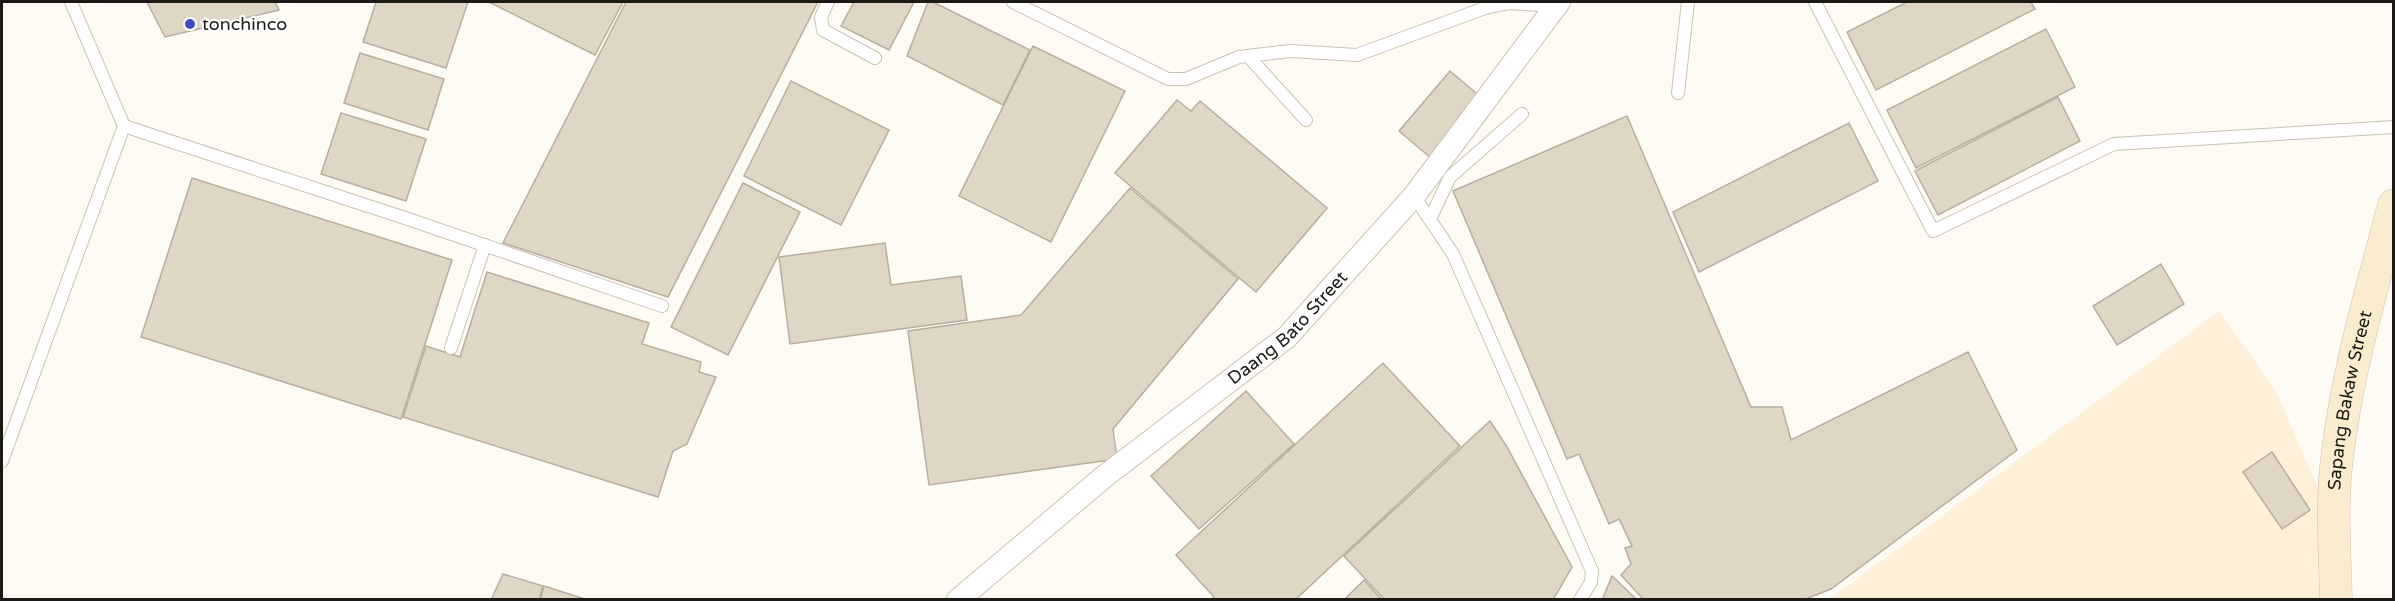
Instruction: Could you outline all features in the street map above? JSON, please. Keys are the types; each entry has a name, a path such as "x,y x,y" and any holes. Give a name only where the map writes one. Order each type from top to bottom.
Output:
{"street":[{"name":"Daang Bato Street","path":"958,600 1105,476 1287,337 1414,196 1557,4"},
{"name":"Sapang Bakaw Street","path":"2336,600 2333,507 2337,458 2351,375 2394,205"}],"lane":[{"path":"2,461 124,126 71,2"},
{"path":"828,2 821,17 823,30 875,58"},
{"path":"1013,2 1168,79 1186,79 1239,57 1290,51 1357,55 1483,5 1557,4"},
{"path":"1678,93 1688,2"},
{"path":"1815,2 1933,231 2114,144 2394,127"},
{"path":"1248,56 1306,120"},
{"path":"1430,219 1450,177 1522,114"},
{"path":"124,126 662,306"},
{"path":"1414,196 1453,254 1592,571 1591,582 1580,600"},
{"path":"451,348 485,245"}],"shaded area":[{"path":"2219,311 2276,391 2319,491 2323,599 1825,600 1834,596"}],"building":[{"name":"tonchinco","path":"147,2 275,2 279,10 165,37"},
{"path":"376,2 468,2 446,68 363,42"},
{"path":"489,2 623,2 595,55"},
{"path":"626,2 818,2 668,297 503,243"},
{"path":"854,2 914,2 889,50 841,26"},
{"path":"928,2 933,2 1030,50 1003,105 907,56"},
{"path":"1907,2 2031,2 2035,9 1876,90 1847,32"},
{"path":"2046,29 2075,87 1916,168 1887,110"},
{"path":"1033,46 1125,91 1051,242 959,196"},
{"path":"360,53 444,79 428,130 344,103"},
{"path":"1450,71 1482,98 1431,158 1399,131"},
{"path":"791,81 889,130 841,225 744,176"},
{"path":"2058,97 2080,141 1938,215 1915,171"},
{"path":"1177,100 1191,111 1200,101 1327,208 1256,292 1115,173"},
{"path":"341,113 426,139 406,201 321,174"},
{"path":"1627,116 1751,407 1782,407 1791,440 1968,352 2017,450 1831,589 1803,600 1644,600 1621,575 1631,564 1625,548 1632,546 1619,519 1609,524 1579,454 1567,459 1453,191"},
{"path":"1849,123 1878,181 1699,272 1673,212"},
{"path":"192,178 452,260 401,419 141,337"},
{"path":"743,183 800,212 728,355 671,327"},
{"path":"1130,188 1238,279 1113,429 1117,459 929,485 908,331 1021,315"},
{"path":"885,243 891,285 961,276 967,320 790,344 779,257"},
{"path":"2161,264 2184,304 2117,345 2093,306"},
{"path":"487,272 649,323 642,344 701,362 699,372 716,377 687,444 673,451 658,497 403,417 426,346 460,357"},
{"path":"1383,363 1460,446 1295,600 1211,600 1214,597 1176,555"},
{"path":"1246,391 1294,444 1199,529 1151,476"},
{"path":"1490,421 1507,447 1572,567 1553,600 1385,600 1344,556"},
{"path":"2272,452 2310,510 2282,529 2243,472"},
{"path":"503,574 543,586 539,600 491,600"},
{"path":"1612,576 1637,600 1602,600"},
{"path":"1364,580 1382,600 1344,600"},
{"path":"544,586 588,600 540,600"}],"place":[{"name":"tonchinco","path":"190,24"}]}
